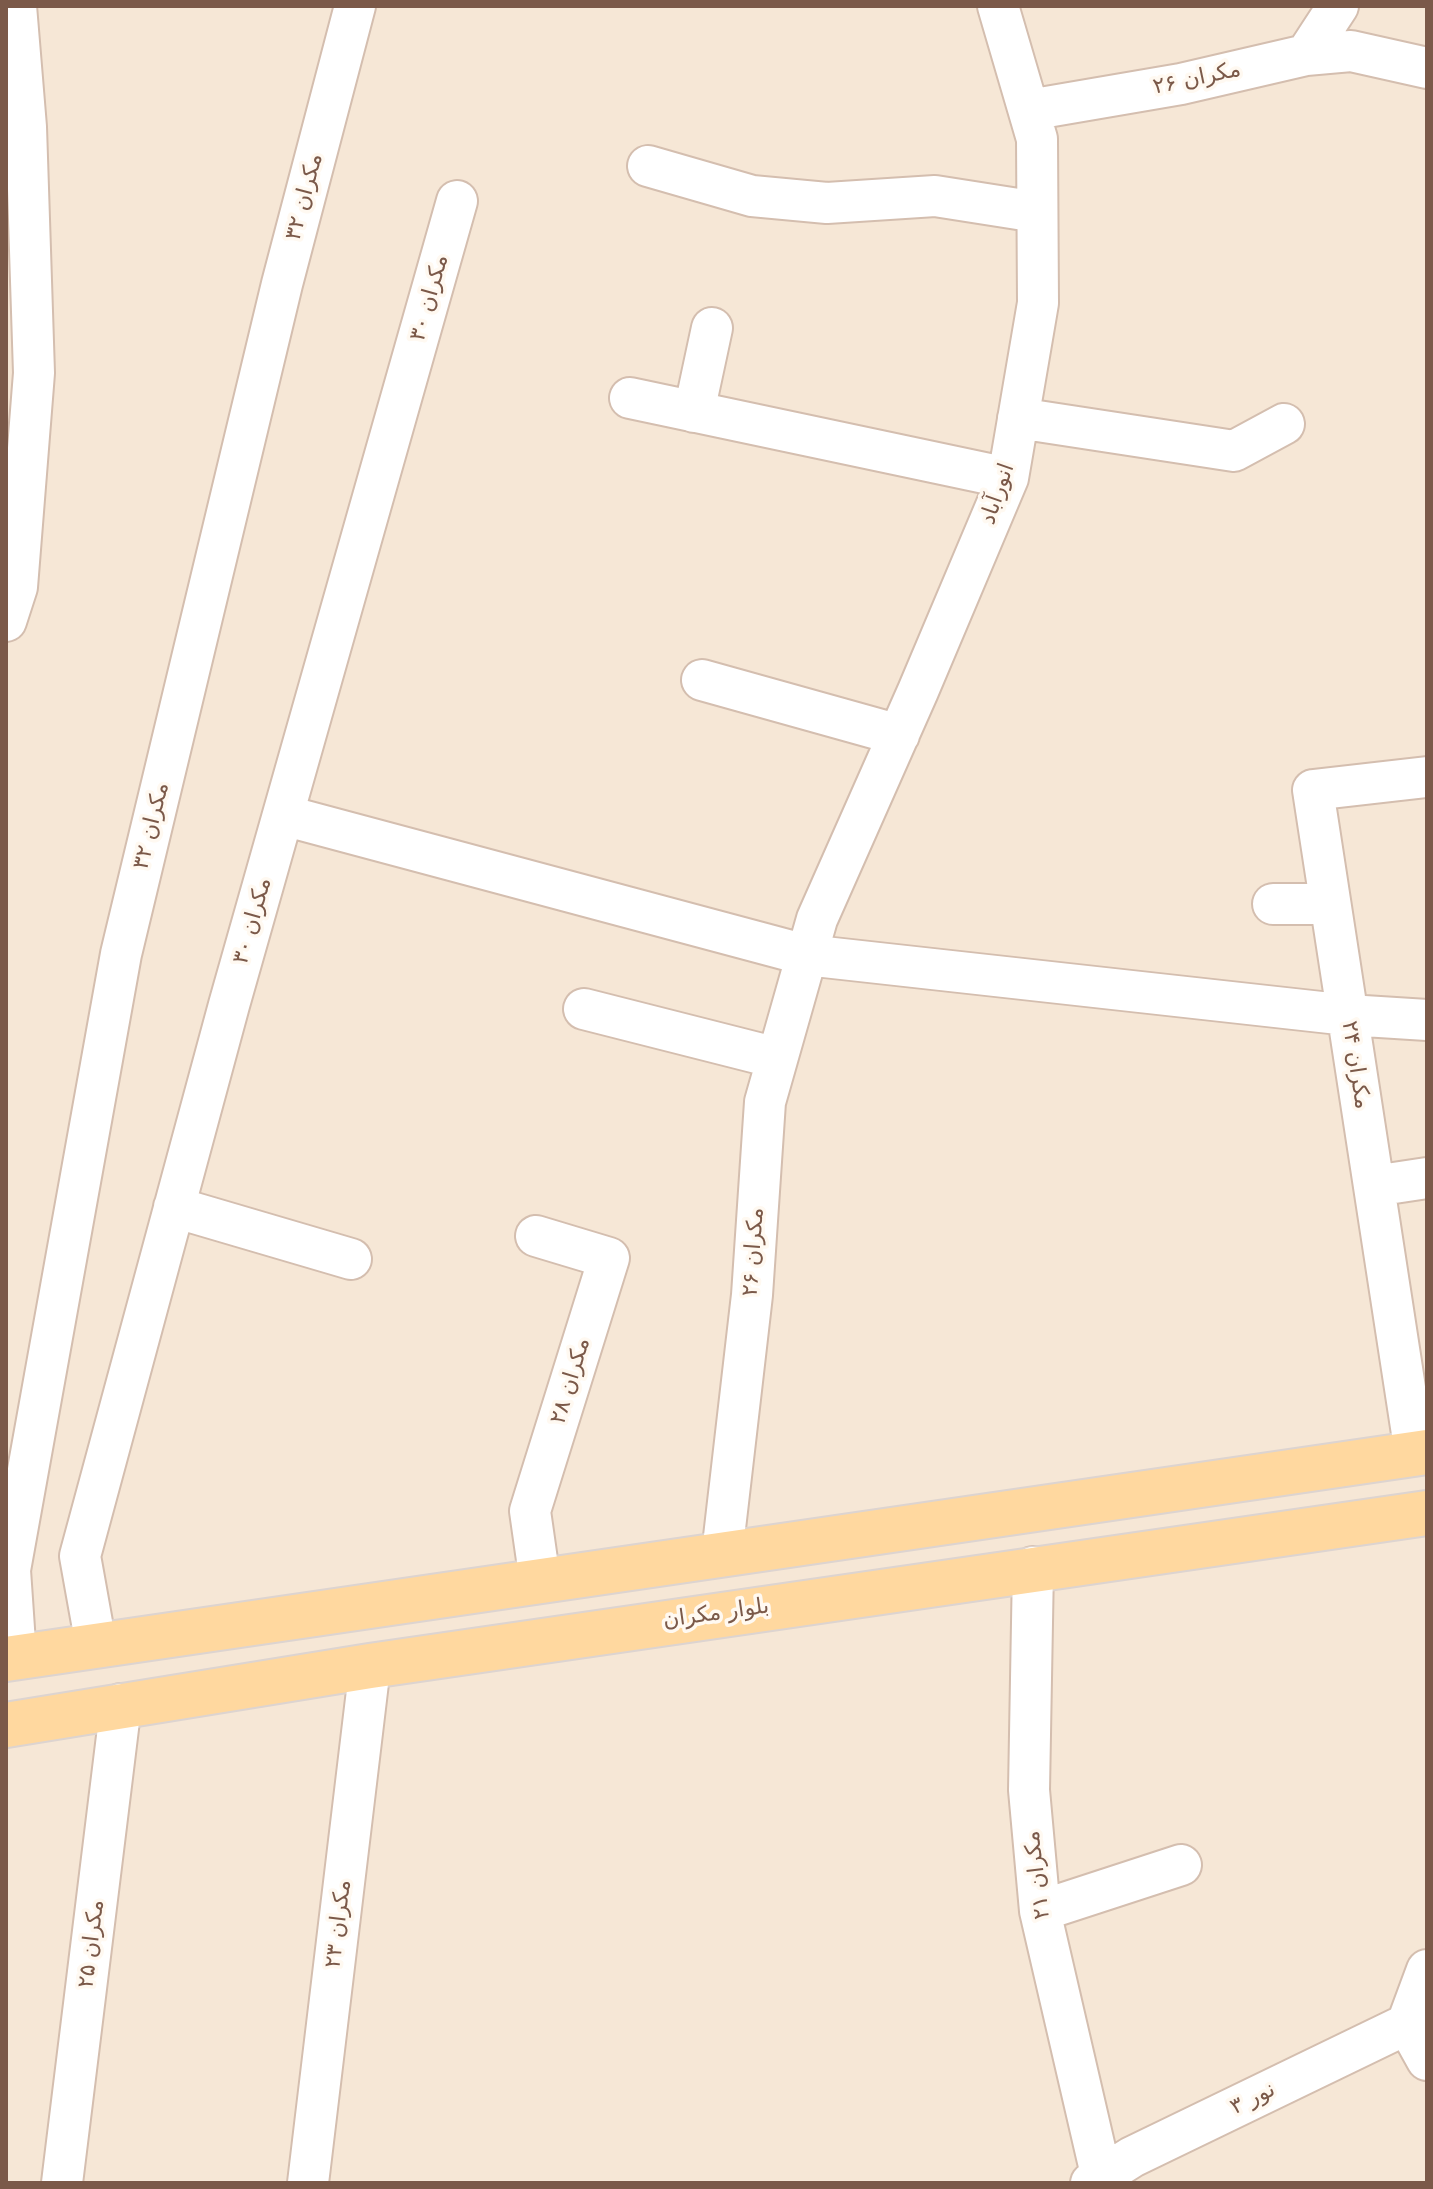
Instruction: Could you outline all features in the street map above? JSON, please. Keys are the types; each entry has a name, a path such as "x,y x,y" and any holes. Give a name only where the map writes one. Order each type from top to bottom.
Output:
{"main road":[{"path":"11,1658 1421,1452"},
{"name":"بلوار مکران","path":"6,1725 121,1704 1033,1567 1427,1513"}],"street":[{"path":"6,621 17,587 20,371 16,6"},
{"name":"مکران ۳۲","path":"11,1658 10,1570 121,954 282,284 355,6"},
{"name":"انورآباد","path":"806,955 817,919 1008,478 1038,303 1037,139 998,6"},
{"path":"1010,48 1020,6"},
{"path":"1306,55 1338,6"},
{"name":"مکران ۲۶","path":"1029,110 1181,84 1306,55 1351,51 1427,68"},
{"path":"648,166 752,196 827,203 935,196 1037,212"},
{"name":"مکران ۳۰","path":"96,1645 80,1556 283,815 457,201"},
{"path":"694,412 712,328"},
{"path":"630,398 1008,478"},
{"path":"1018,418 1234,451 1284,424"},
{"path":"702,680 899,735"},
{"name":"مکران ۲۴","path":"1421,1452 1374,1186 1313,790 1427,777"},
{"path":"283,815 806,955 1348,1015 1427,1020"},
{"path":"1273,904 1330,904"},
{"name":"مکران ۲۶","path":"722,1554 752,1295 765,1102 806,955"},
{"path":"584,1009 777,1058"},
{"path":"1374,1186 1427,1178"},
{"path":"174,1207 351,1259"},
{"name":"مکران ۲۸","path":"536,1236 609,1258 530,1511 540,1581"},
{"name":"مکران ۲۱","path":"1033,1567 1029,1790 1040,1911 1099,2181"},
{"name":"مکران ۲۳","path":"308,2183 370,1666"},
{"name":"مکران ۲۵","path":"62,2183 121,1704"},
{"path":"1040,1911 1181,1865"},
{"path":"1427,1970 1407,2024 1427,2060"},
{"name":"نور ۳","path":"1099,2181 1132,2157 1407,2024"}],"shaded area":[{"path":"6,6 1427,6 1427,2183 6,2183"}]}
